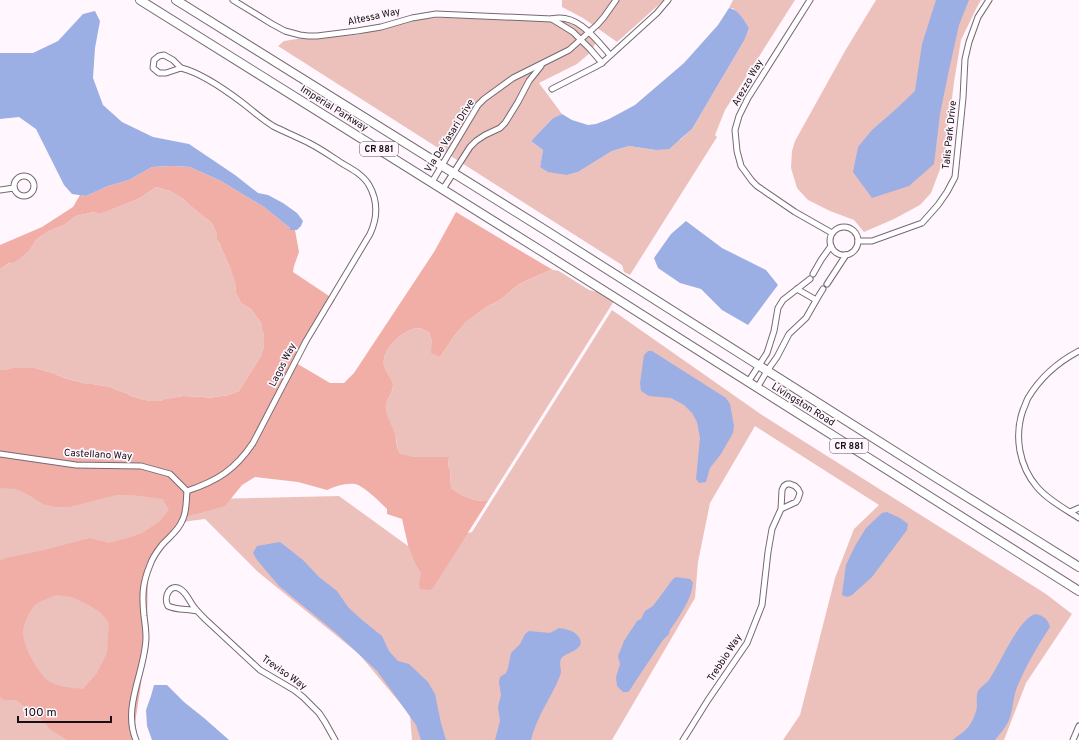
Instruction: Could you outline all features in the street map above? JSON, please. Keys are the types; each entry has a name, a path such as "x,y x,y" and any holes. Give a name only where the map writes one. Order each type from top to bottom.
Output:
{"main road":[{"name":"Imperial Parkway","path":"140,0 618,300"},
{"name":"Imperial Parkway","path":"176,0 629,284"},
{"name":"Livingston Road","path":"629,284 1079,567"},
{"name":"Livingston Road","path":"618,300 1079,591"}],"street":[{"name":"Altessa Way","path":"233,0 285,31 308,36 381,27 412,18 436,14 569,19 576,22 588,32 610,55"},
{"name":"Via De Vasari Drive","path":"432,182 478,105 484,99 513,78 569,50 604,17 616,0"},
{"path":"552,89 602,63 657,13 668,0"},
{"name":"Arezzo Way","path":"810,0 748,98 739,116 735,130 737,151 742,166 752,181 795,212 832,233"},
{"name":"Talis Park Drive","path":"858,240 872,241 922,222 938,205 947,192 954,177 963,98 964,59 978,17 989,0"},
{"name":"Altessa Way","path":"552,19 556,23 569,29 602,63"},
{"name":"Lagos Way","path":"181,68 170,72 159,73 153,68 154,60 159,56 164,55 173,60 181,68 192,71 205,78 274,126 318,148 357,173 368,184 375,200 376,207 375,221 370,234 306,341 253,443 242,458 223,475 204,485 187,491"},
{"name":"Via De Vasari Drive","path":"443,189 470,147 476,141 500,128 505,123 529,81 535,72 545,62"},
{"path":"0,190 14,188"},
{"path":"827,284 846,255 853,251 857,245 858,240 855,232 848,228 839,228 832,233 830,242 831,246 837,253 846,255"},
{"path":"813,274 831,246"},
{"path":"748,382 767,353 772,340 778,308 783,300 810,279"},
{"path":"797,289 816,300"},
{"path":"757,388 777,357 789,334 806,318 824,289"},
{"path":"1079,351 1044,376 1027,399 1020,420 1018,442 1022,460 1037,488 1050,499 1079,518"},
{"name":"Castellano Way","path":"0,454 76,465 141,466 170,474 187,491"},
{"name":"Trebbio Way","path":"683,740 747,643 762,605 768,552 772,529 781,509 781,495 784,486 787,484 795,486 800,493 798,499 796,502 781,509"},
{"path":"136,740 131,715 146,637 143,584 150,564 162,545 179,527 183,520 187,491"},
{"path":"1070,512 1079,508"},
{"name":"Treviso Way","path":"197,611 189,609 176,609 168,606 166,602 167,593 171,589 177,588 183,590 197,611 260,670 294,690 311,704 325,722 335,740"},
{"path":"1073,740 1079,726"}],"shaded area":[{"path":"562,0 664,0 617,42 583,18 562,7"},
{"path":"733,0 795,0 725,110 715,135 717,137 630,275 624,272 622,265 278,46 284,41 309,37 358,35 389,25 418,19 478,16 560,19 586,31 596,42 591,52 577,64 539,83 562,114 553,118 531,141 543,150 540,167 567,175 578,172 612,151 629,146 656,150 680,140 692,129 745,39 749,28 733,8 729,8"},
{"path":"876,0 981,0 961,40 945,156 931,193 920,205 894,219 864,232 854,220 830,211 808,200 797,188 791,168 792,151 795,141 845,51"},
{"path":"152,167 190,167 221,181 264,207 290,228 290,230 295,230 299,252 293,272 335,300 323,316 296,363 330,383 344,383 354,373 434,252 456,212 553,270 519,284 500,300 486,307 466,322 454,336 440,357 431,353 432,342 429,332 418,328 399,336 389,347 386,353 384,366 392,380 393,385 386,405 386,412 395,434 400,454 415,457 449,457 448,465 450,470 451,488 468,498 478,501 488,501 433,588 430,590 420,589 419,584 421,573 415,563 408,545 402,519 387,514 387,509 359,485 348,484 327,490 298,482 255,477 242,485 225,506 182,517 180,524 162,546 148,572 147,626 135,723 139,740 67,740 50,729 43,721 16,700 4,700 0,697 0,561 5,558 40,551 90,538 109,543 131,537 142,533 159,522 169,510 163,499 133,495 116,495 69,507 56,507 43,504 16,489 0,488 0,370 12,368 35,368 87,384 111,387 131,396 149,401 160,401 183,396 208,398 229,395 239,391 261,356 264,346 264,335 262,325 259,320 251,309 241,303 236,293 235,282 217,240 217,235 213,225 185,200 170,191 156,187 140,198 105,212 99,214 94,212 76,216 64,225 49,231 40,237 36,240 30,250 15,262 9,263 0,269 0,245 42,227 73,207 80,195 86,196 108,186 129,180","holes":["56,595 72,597 89,605 101,613 109,623 107,653 97,673 83,689 58,685 45,678 33,661 26,647 23,635 27,618 36,604"]},
{"path":"156,187 170,191 185,200 210,221 229,265 235,281 236,293 241,303 251,309 262,325 264,346 261,356 239,391 229,395 208,398 183,396 160,401 149,401 131,396 111,387 87,384 35,368 12,368 0,370 0,269 30,250 36,240 40,237 49,231 64,225 76,216 94,212 99,214 140,198"},
{"path":"548,271 559,271 589,290 602,293 614,301 488,501 478,501 468,498 451,488 450,470 448,465 449,457 415,457 400,455 396,437 386,414 387,402 393,385 392,380 384,366 386,353 389,347 399,336 418,328 429,332 432,342 440,357 454,336 466,322 486,307 500,300 519,284"},
{"path":"612,310 762,415 1046,594 1072,614 1026,683 1004,740 783,740 800,715 835,578 854,529 879,505 755,426 710,503 698,562 695,598 612,740 412,740 410,715 359,654 258,572 205,519 159,525 117,601 131,740 0,740 0,486 209,499 339,496 408,546 472,532"}],"water":[{"path":"936,0 969,0 959,25 949,70 940,114 934,164 909,186 872,198 853,172 858,147 872,130 915,91 922,44"},
{"path":"729,8 735,10 743,18 749,28 745,39 692,129 669,149 656,150 629,146 612,151 578,172 567,175 548,172 540,167 543,150 531,141 553,118 562,114 572,120 588,125 596,124 635,105 684,63 718,25"},
{"path":"95,11 100,21 95,48 93,78 103,105 122,122 153,137 189,144 235,175 258,193 268,195 283,203 297,213 303,221 297,230 290,230 290,228 264,207 221,181 190,167 152,167 129,180 108,186 86,196 72,194 64,185 36,129 19,117 0,119 0,53 33,53 58,41 83,14"},
{"path":"686,221 722,248 766,270 778,285 748,325 722,310 701,289 680,283 658,268 654,258 671,234"},
{"path":"648,351 652,351 726,398 730,404 734,426 733,433 721,454 710,468 706,482 699,483 696,479 700,438 697,422 692,413 684,405 671,398 649,396 641,391 640,383 644,355"},
{"path":"887,512 900,518 908,524 907,530 872,577 852,595 847,597 842,595 846,565 855,546 866,528 882,513"},
{"path":"280,542 303,560 319,577 337,591 348,607 382,636 389,651 398,661 409,664 428,682 435,694 446,740 421,740 416,725 377,671 336,633 279,586 257,560 253,553 257,546"},
{"path":"676,577 690,579 693,582 688,601 669,634 663,640 630,690 628,692 623,692 617,686 616,677 620,664 618,656 624,641 637,621 641,619 645,611 653,606"},
{"path":"1036,614 1045,618 1050,627 1032,657 1015,693 1008,723 1005,728 995,740 953,740 966,730 972,722 977,709 978,691 989,680 1016,633 1030,617"},
{"path":"559,628 574,632 581,641 580,645 578,648 561,659 560,676 539,718 531,740 495,740 500,721 498,707 501,695 499,682 500,677 506,673 511,653 520,644 525,634 529,631 550,633"},
{"path":"154,685 167,685 184,702 229,740 152,740 147,726 146,710"}]}
